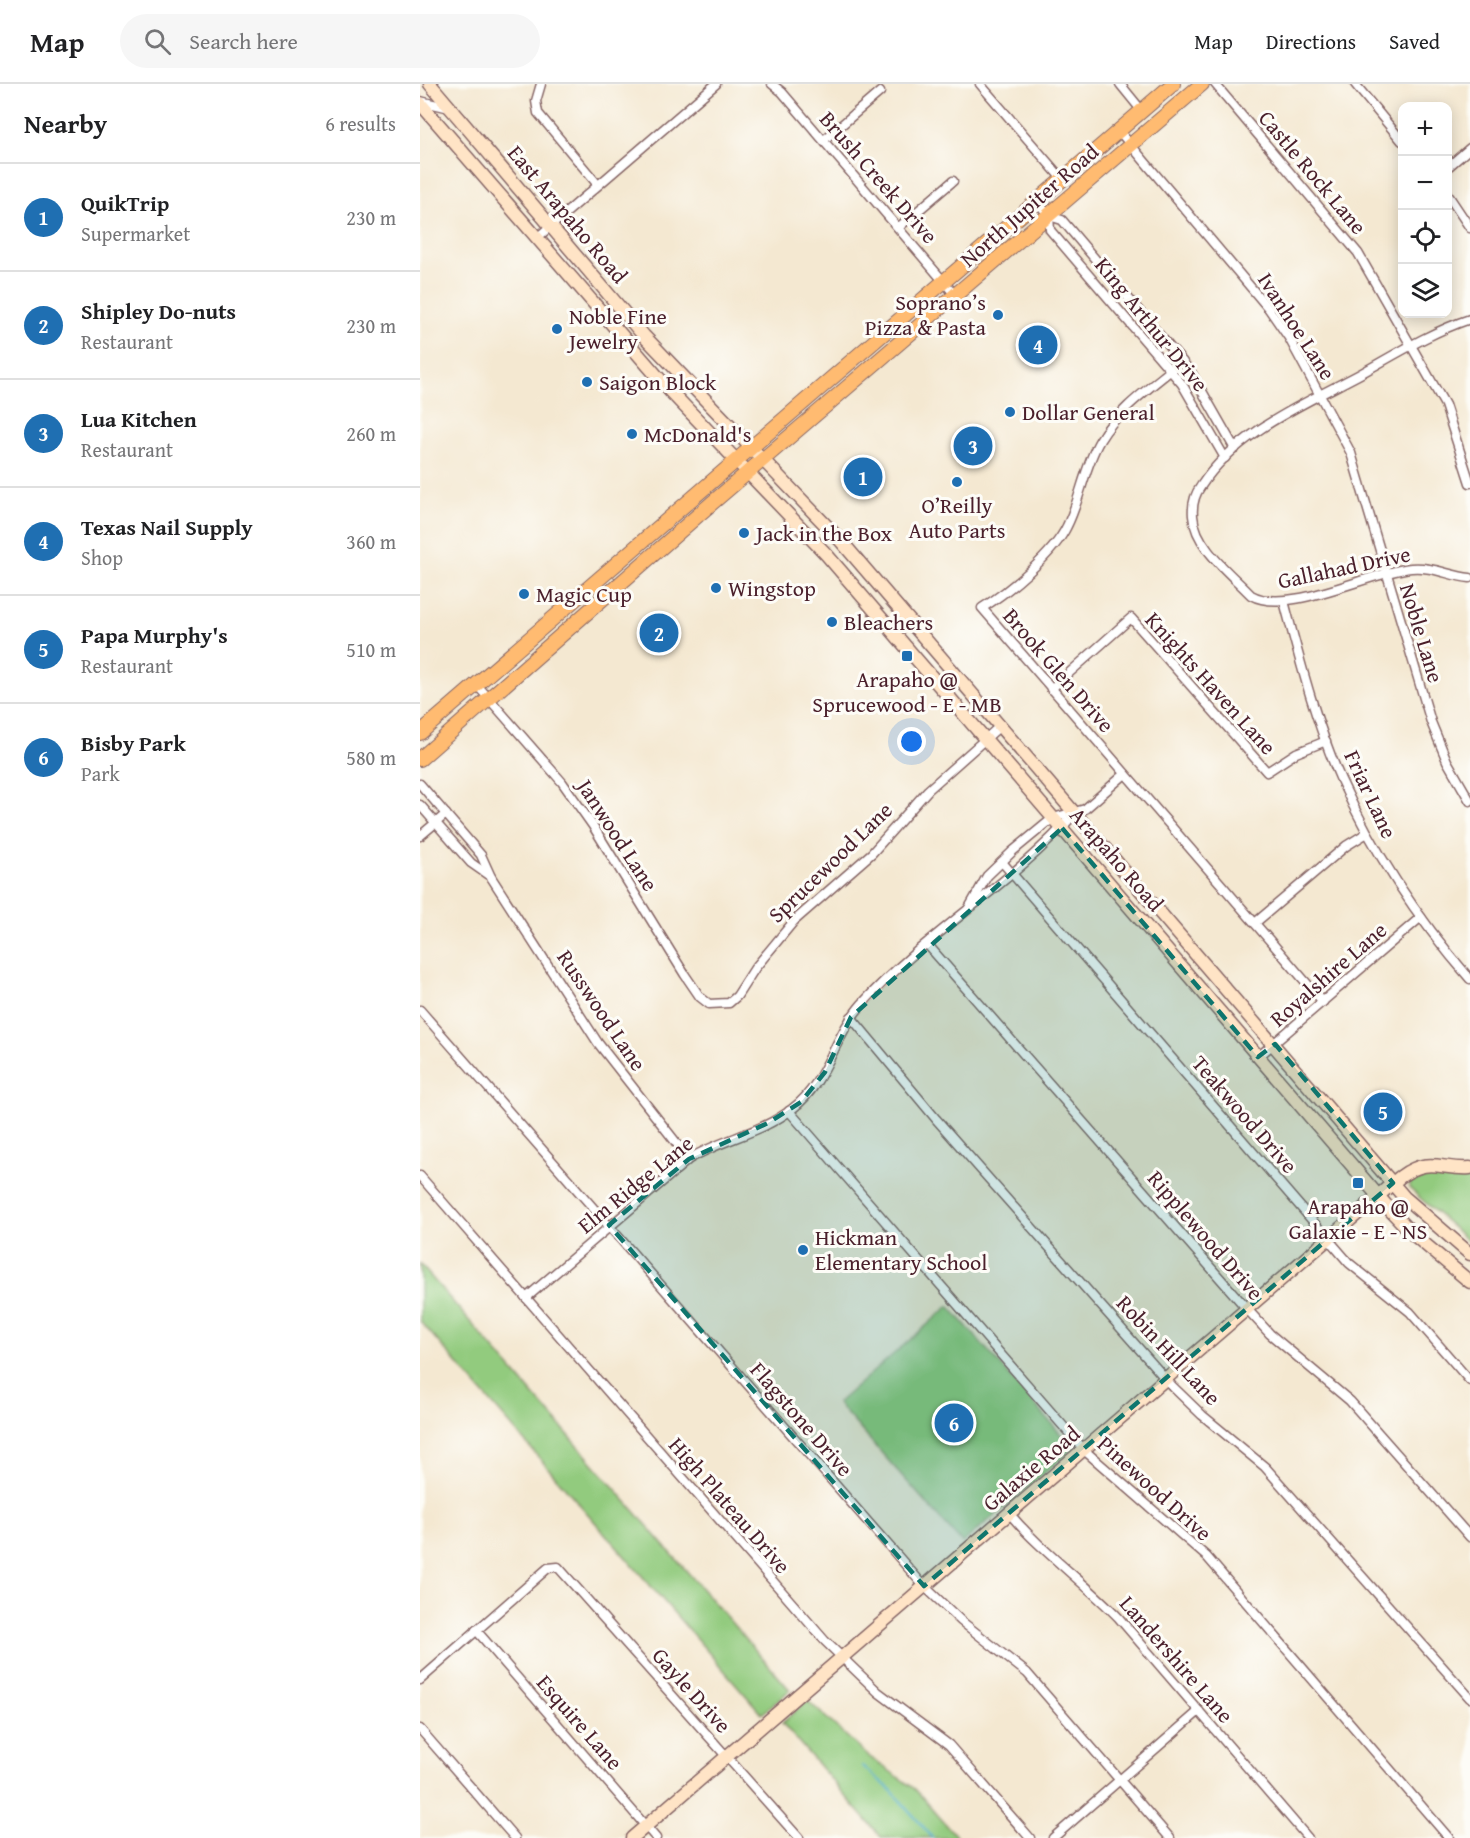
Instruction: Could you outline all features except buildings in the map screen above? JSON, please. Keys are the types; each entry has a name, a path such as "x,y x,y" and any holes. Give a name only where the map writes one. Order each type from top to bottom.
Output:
{"main road":[{"name":"East Arapaho Road","path":"430,84 683,379 751,447"},
{"name":"North Jupiter Road","path":"420,734 1173,84"},
{"name":"North Jupiter Road","path":"420,759 747,473 1202,84"},
{"name":"East Arapaho Road","path":"420,102 611,323 735,460"},
{"path":"611,323 621,308"},
{"path":"843,370 855,383"},
{"name":"Arapaho Road","path":"751,447 842,541 1393,1183 1427,1219 1470,1254"},
{"name":"Arapaho Road","path":"735,460 826,554 1378,1196 1414,1235 1470,1282"},
{"path":"637,546 649,561"},
{"path":"566,632 567,606 590,611"},
{"path":"886,623 900,611"},
{"name":"Galaxie Road","path":"632,1838 1408,1171 1424,1164 1470,1168"}],"street":[{"path":"541,84 536,101 538,112 598,185"},
{"path":"538,237 716,84"},
{"name":"Brush Creek Drive","path":"771,84 782,92 824,140 956,296"},
{"path":"981,84 1063,180"},
{"path":"1120,84 1142,111"},
{"name":"Castle Rock Lane","path":"1215,84 1358,252 1445,405 1470,483"},
{"path":"1355,84 1398,136"},
{"path":"824,140 879,92"},
{"path":"420,102 451,109"},
{"name":"Ivanhoe Lane","path":"1119,131 1269,309 1289,338 1351,453 1386,574"},
{"path":"1452,164 1470,148"},
{"path":"899,227 952,181"},
{"name":"King Arthur Drive","path":"1037,201 1049,216 1062,220 1182,361 1207,398 1235,449"},
{"path":"1452,201 1470,228"},
{"name":"King Arthur Drive","path":"1049,216 1050,230 1171,370 1198,409 1225,458"},
{"name":"Gallahad Drive","path":"1470,319 1412,345 1321,395 1275,421 1235,449 1198,490 1193,514 1197,534 1251,595 1260,600 1284,601 1419,567 1470,578"},
{"name":"Brook Glen Drive","path":"1182,361 1108,427 1088,462 1072,514 1058,541 1045,555 981,608 1323,1002"},
{"name":"Noble Lane","path":"1386,574 1431,722 1447,761 1470,801"},
{"name":"Friar Lane","path":"1284,601 1326,741 1367,833 1392,876 1470,979"},
{"name":"Knights Haven Lane","path":"1051,689 1131,618 1267,772 1296,753 1326,741"},
{"name":"Janwood Lane","path":"477,685 562,782 593,825 700,997 709,1004 720,1005"},
{"name":"Sprucewood Lane","path":"720,1005 729,1003 737,996 755,968 794,921 872,853 928,790 1000,726"},
{"name":"Elm Ridge Lane","path":"969,908 987,876 1053,818 1084,809 1125,774"},
{"name":"Russwood Lane","path":"420,784 481,855 491,877 598,1043 689,1159"},
{"name":"Russwood Lane","path":"420,805 471,862 491,877"},
{"name":"Elm Ridge Lane","path":"526,1298 689,1159 789,1112 810,1092 825,1072 851,1017 887,978 1012,874 1076,813"},
{"path":"420,836 446,814"},
{"path":"1255,923 1346,846 1367,833"},
{"name":"Teakwood Drive","path":"1002,862 1349,1263 1410,1312 1470,1381"},
{"name":"Royalshire Lane","path":"1258,1057 1421,917"},
{"name":"Ripplewood Drive","path":"927,944 1247,1309 1270,1334 1350,1401 1470,1537"},
{"name":"Flagstone Drive","path":"420,1010 924,1586 961,1622 1027,1673 1170,1838"},
{"name":"Robin Hill Lane","path":"851,1017 936,1119 1166,1378 1202,1415 1265,1467 1470,1698"},
{"name":"Pinewood Drive","path":"789,1112 1084,1450 1207,1557 1449,1838"},
{"name":"High Plateau Drive","path":"420,1176 817,1632 885,1699 950,1745 1030,1838"},
{"name":"Landershire Lane","path":"1009,1513 1043,1551 1088,1587 1118,1617 1308,1838"},
{"name":"Gayle Drive","path":"476,1630 548,1568 558,1567 799,1838"},
{"path":"420,1680 476,1630"},
{"name":"Esquire Lane","path":"476,1630 656,1838"},
{"path":"1053,1838 1200,1711"},
{"path":"420,1729 515,1838"}],"highlighted area":[{"path":"1062,828 1258,1057 1275,1044 1393,1183 924,1586 609,1225 689,1159 768,1123 801,1102 825,1072 851,1017"}],"green space":[{"path":"1440,1175 1470,1179 1470,1243 1409,1188 1410,1183 1429,1176"},
{"path":"420,1264 790,1690 762,1714 420,1321"},
{"path":"949,1306 1071,1446 1068,1453 962,1543 837,1403"},
{"path":"807,1700 867,1755 915,1789 958,1838 882,1838 782,1723"}],"waterway":[{"path":"862,1766 890,1789 933,1838"}],"place":[{"name":"Soprano’s Pizza & Pasta","path":"998,315"},
{"name":"Noble Fine Jewelry","path":"557,329"},
{"name":"Texas Nail Supply","path":"1038,345"},
{"name":"Saigon Block","path":"587,382"},
{"name":"Dollar General","path":"1010,412"},
{"name":"McDonald's","path":"632,434"},
{"name":"Lua Kitchen","path":"973,446"},
{"name":"QuikTrip","path":"863,477"},
{"name":"O’Reilly Auto Parts","path":"957,482"},
{"name":"Jack in the Box","path":"744,533"},
{"name":"Wingstop","path":"716,588"},
{"name":"Magic Cup","path":"524,594"},
{"name":"Bleachers","path":"832,622"},
{"name":"Shipley Do-nuts","path":"659,633"},
{"name":"Arapaho @ Sprucewood - E - MB","path":"907,656"},
{"name":"Papa Murphy's","path":"1383,1112"},
{"name":"Arapaho @ Galaxie - E - NS","path":"1358,1183"},
{"name":"Hickman Elementary School","path":"803,1250"},
{"name":"Bisby Park","path":"954,1423"}]}
